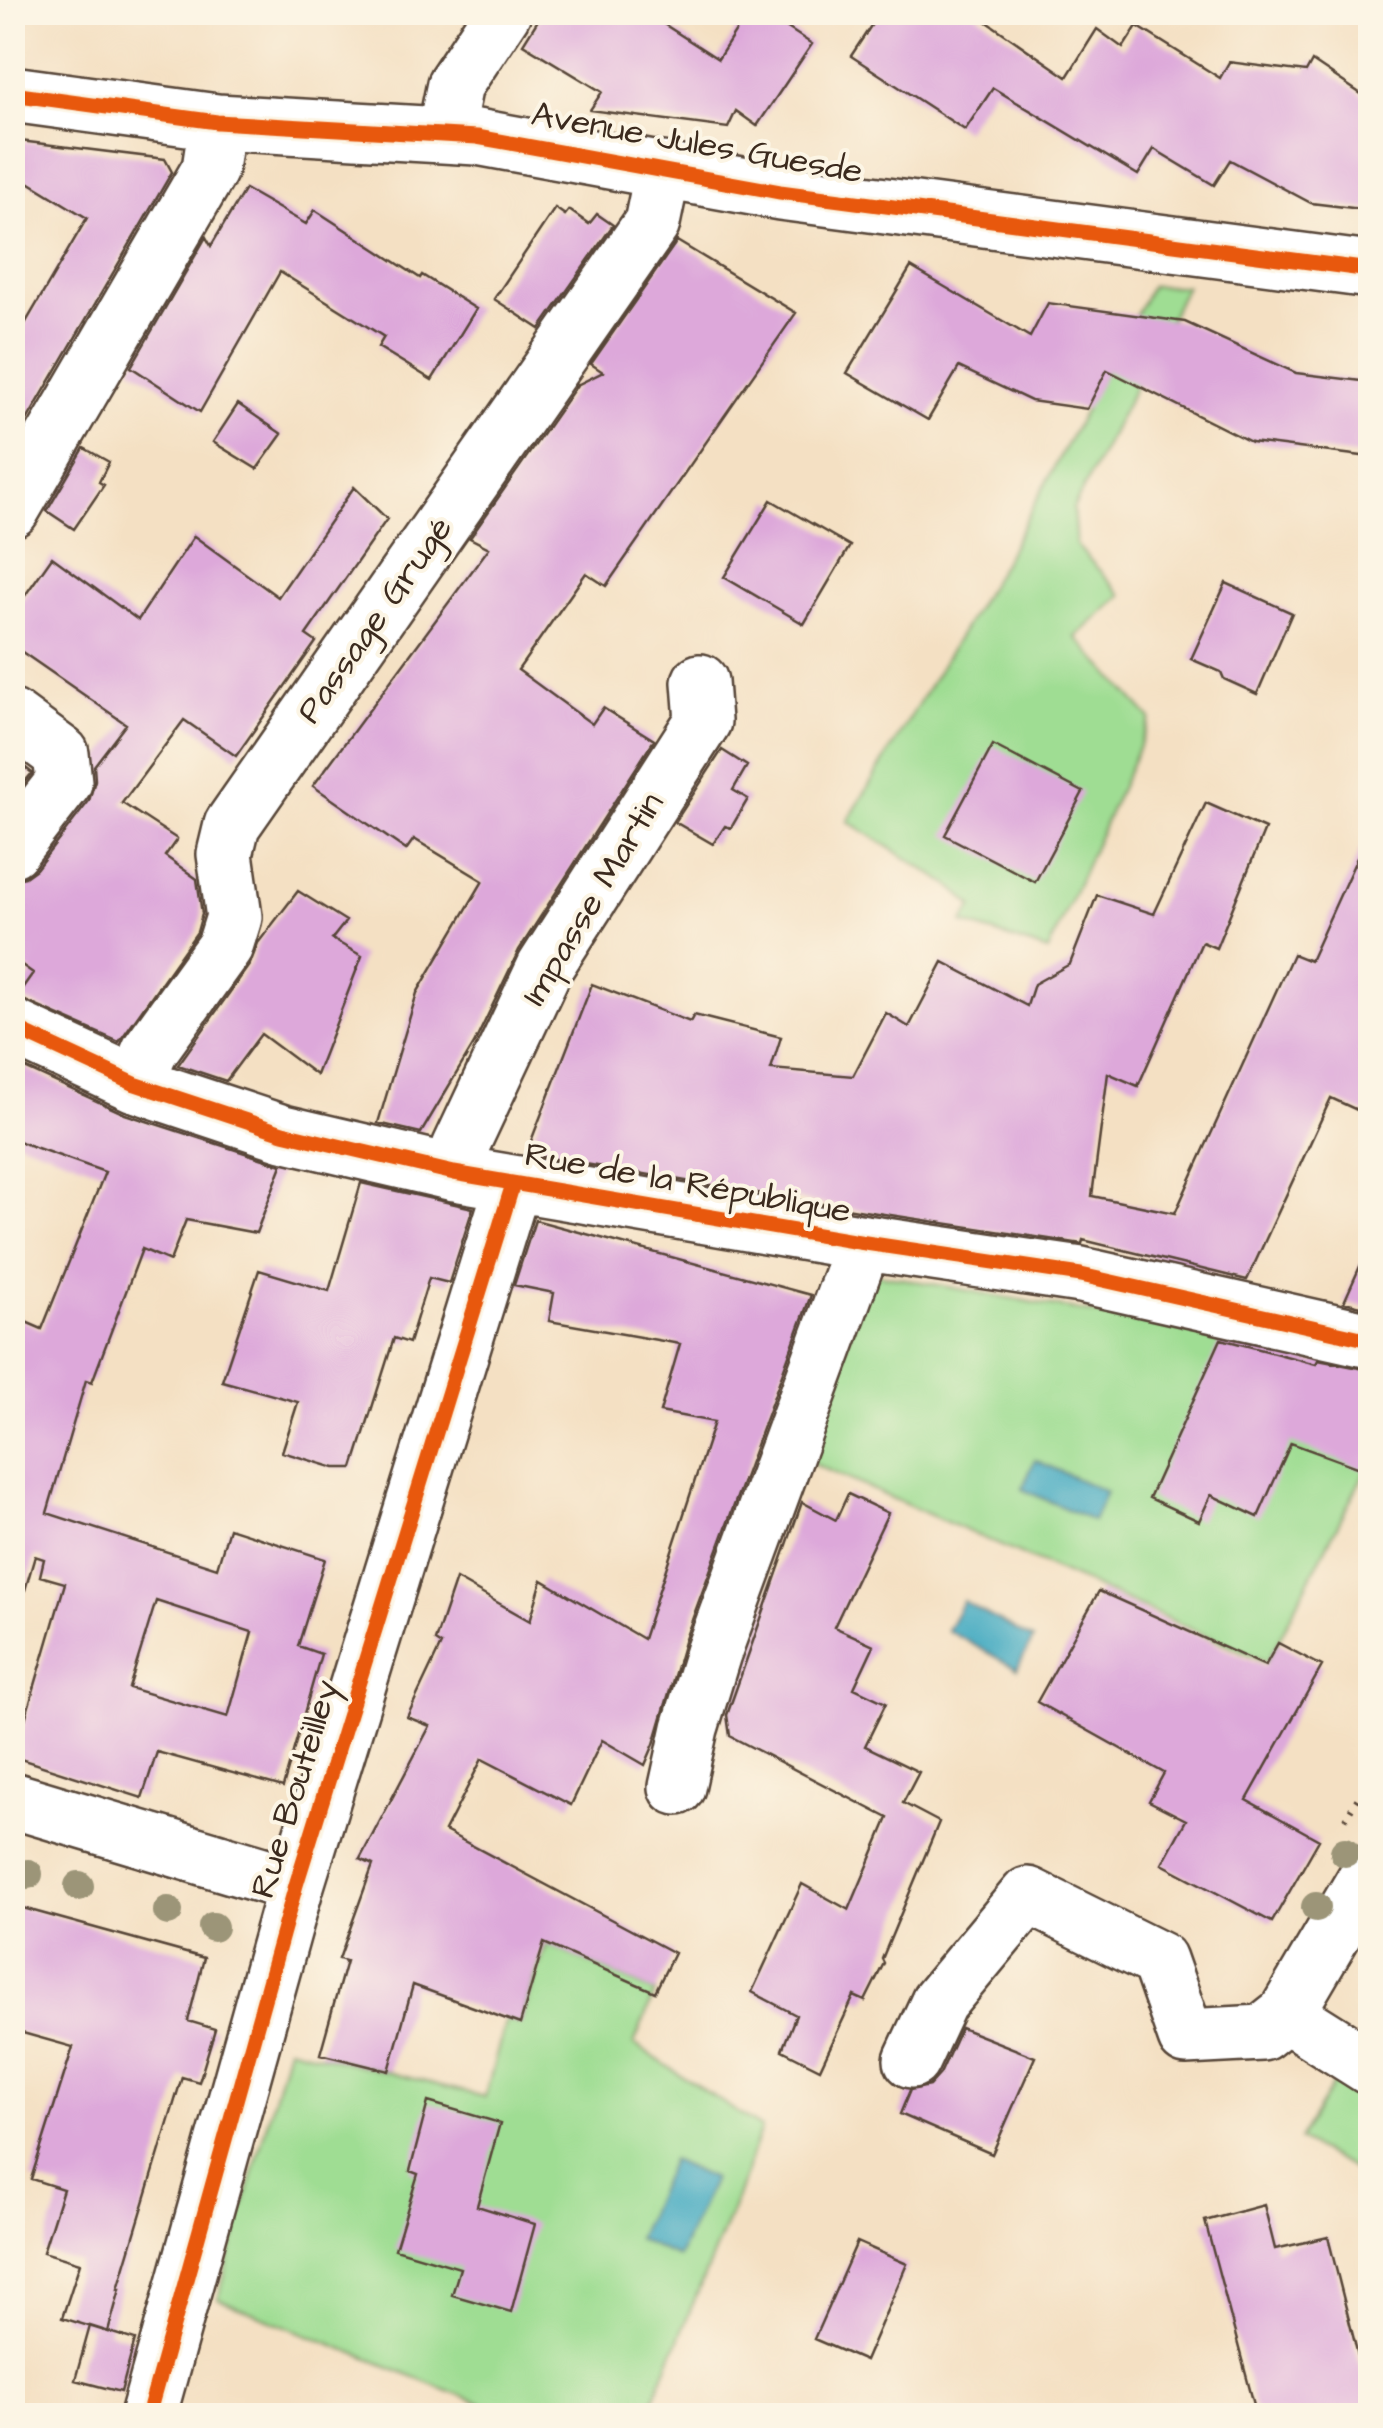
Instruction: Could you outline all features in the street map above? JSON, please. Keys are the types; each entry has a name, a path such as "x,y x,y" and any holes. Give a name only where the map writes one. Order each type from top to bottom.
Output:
{"street":[{"path":"445,134 454,84 502,12"},
{"name":"Avenue Jules Guesde","path":"12,94 217,122 445,134 584,154 780,192 1370,270"},
{"path":"12,509 210,169 217,122"},
{"name":"Passage Grugé","path":"134,1084 150,1050 224,946 234,917 225,854 232,824 652,223 663,170"},
{"name":"Impasse Martin","path":"454,1173 460,1148 544,967 702,721 700,682"},
{"path":"12,718 61,754 64,782 12,849"},
{"name":"Rue de la République","path":"12,1027 134,1084 283,1133 454,1173 859,1242 1081,1274 1370,1340"},
{"name":"Rue Bouteilley","path":"148,2416 296,1885 513,1184"},
{"path":"676,1786 713,1653 842,1300 859,1242"},
{"path":"12,1800 296,1885"},
{"path":"912,2060 939,2002 1028,1895 1158,1960 1186,2037 1262,2032 1286,2014 1370,1871"},
{"path":"1286,2014 1370,2067"}],"green space":[{"path":"1151,286 1186,286 1073,509 1076,545 1122,595 1076,637 1151,719 1048,951 963,923 973,906 949,885 848,821 1003,563"},
{"path":"872,1273 1217,1336 1370,1381 1370,1462 1267,1662 802,1459"},
{"path":"547,1944 655,1992 634,2044 761,2128 737,2197 647,2415 510,2415 218,2299 288,2047 485,2097 506,2019 520,2024"},
{"path":"1336,2079 1370,2100 1370,2178 1299,2140"}],"water":[{"path":"1035,1460 1106,1492 1093,1521 1022,1489"},
{"path":"963,1601 1033,1640 1017,1669 947,1630"},
{"path":"671,2160 713,2179 678,2257 637,2239"}],"building":[{"path":"543,12 645,12 718,59 748,12 763,12 812,44 757,126 736,111 728,128 590,110 602,92 523,44"},
{"path":"880,12 973,12 1067,77 1097,29 1123,48 1137,26 1220,78 1229,62 1306,72 1312,61 1370,100 1370,210 1311,203 1230,160 1214,185 1154,149 1138,175 993,88 965,130 851,56"},
{"path":"12,140 165,159 172,172 12,446 12,346 87,218 12,172"},
{"path":"245,189 306,224 315,210 476,309 432,380 378,347 384,337 280,272 200,412 131,367 206,237 211,246"},
{"path":"555,208 565,215 569,210 589,224 597,214 613,225 540,329 494,299"},
{"path":"677,241 796,313 606,586 586,573 518,670 592,724 603,708 654,740 519,950 474,1044 421,1133 378,1123 417,993 483,881 414,839 406,850 313,786 489,548 470,538 577,385 603,372 591,364"},
{"path":"911,267 1030,337 1048,303 1185,322 1296,373 1370,382 1370,457 1251,442 1107,370 1087,409 1031,401 959,367 928,420 847,373"},
{"path":"238,404 282,434 257,469 213,442"},
{"path":"84,448 109,462 99,482 104,485 74,529 47,511"},
{"path":"354,487 387,519 306,635 316,642 236,756 184,720 122,803 177,839 165,856 197,879 202,914 197,932 119,1042 16,997 33,973 12,958 12,880 36,869 89,801 94,766 126,724 12,645 12,614 52,557 138,620 194,536 278,597"},
{"path":"771,500 850,546 804,624 724,577"},
{"path":"1226,583 1292,613 1257,694 1191,659"},
{"path":"993,745 1083,792 1035,882 945,835"},
{"path":"722,750 747,766 733,790 748,799 731,828 725,826 713,844 675,822"},
{"path":"12,757 32,773 12,797"},
{"path":"1206,803 1265,829 1216,948 1202,942 1138,1086 1108,1073 1092,1196 1175,1213 1293,954 1310,961 1370,829 1370,1116 1331,1098 1247,1280 1083,1240 1082,1244 864,1211 526,1154 592,984 690,1022 694,1015 781,1037 771,1069 853,1076 886,1013 909,1027 943,962 1027,1006 1034,984 1070,964 1097,895 1154,914"},
{"path":"298,891 346,921 332,939 362,956 316,1075 261,1034 226,1081 178,1065 250,964 258,943"},
{"path":"12,1062 125,1114 282,1165 256,1233 186,1220 170,1261 142,1249 92,1382 86,1380 47,1513 217,1568 229,1528 325,1559 298,1646 321,1654 283,1787 157,1752 142,1798 14,1757 65,1583 40,1576 44,1559 35,1556 25,1590 12,1588 12,1316 42,1329 105,1172 12,1139","holes":["156,1601 252,1632 228,1717 129,1688"]},
{"path":"361,1183 473,1208 449,1283 429,1278 409,1343 394,1338 353,1468 335,1468 282,1452 298,1402 222,1381 259,1270 329,1291"},
{"path":"535,1220 811,1295 684,1642 645,1765 602,1740 571,1805 482,1759 445,1831 674,1953 655,1992 544,1943 520,2024 413,1985 389,2071 320,2054 346,1961 339,1959 373,1865 360,1859 430,1726 407,1717 441,1645 435,1641 456,1579 530,1621 542,1580 643,1639 714,1422 660,1412 680,1344 549,1321 554,1293 514,1285"},
{"path":"1370,1244 1370,1308 1344,1302"},
{"path":"1221,1339 1316,1364 1318,1360 1370,1370 1370,1472 1291,1443 1258,1517 1211,1495 1199,1521 1149,1498"},
{"path":"848,1494 888,1513 834,1627 874,1645 854,1688 886,1703 865,1746 919,1772 903,1803 939,1822 882,1959 884,1963 865,2001 854,1996 820,2069 782,2050 796,2015 752,1992 802,1884 849,1910 888,1818 730,1736 727,1715 802,1502 836,1520"},
{"path":"1099,1591 1265,1666 1278,1643 1322,1666 1247,1800 1319,1840 1272,1922 1162,1864 1186,1820 1149,1801 1164,1773 1037,1702"},
{"path":"12,1905 204,1958 188,2021 215,2029 199,2082 182,2077 108,2332 62,2318 80,2263 43,2252 63,2189 31,2179 73,2047 12,2030"},
{"path":"961,2028 1035,2057 992,2154 900,2114 910,2090 929,2086 940,2074"},
{"path":"428,2102 500,2123 477,2206 535,2224 511,2312 452,2295 460,2268 395,2249 418,2174 410,2171"},
{"path":"1264,2205 1275,2249 1328,2237 1370,2416 1257,2416 1205,2221"},
{"path":"857,2242 907,2264 865,2361 814,2339"},
{"path":"90,2326 135,2340 121,2392 75,2380"}],"cycle path":[{"path":"12,94 217,122 477,137 780,192 1370,270"},
{"path":"12,1027 135,1084 283,1133 454,1173 859,1242 1081,1275 1370,1340"},
{"path":"148,2416 296,1885 513,1184"}]}
